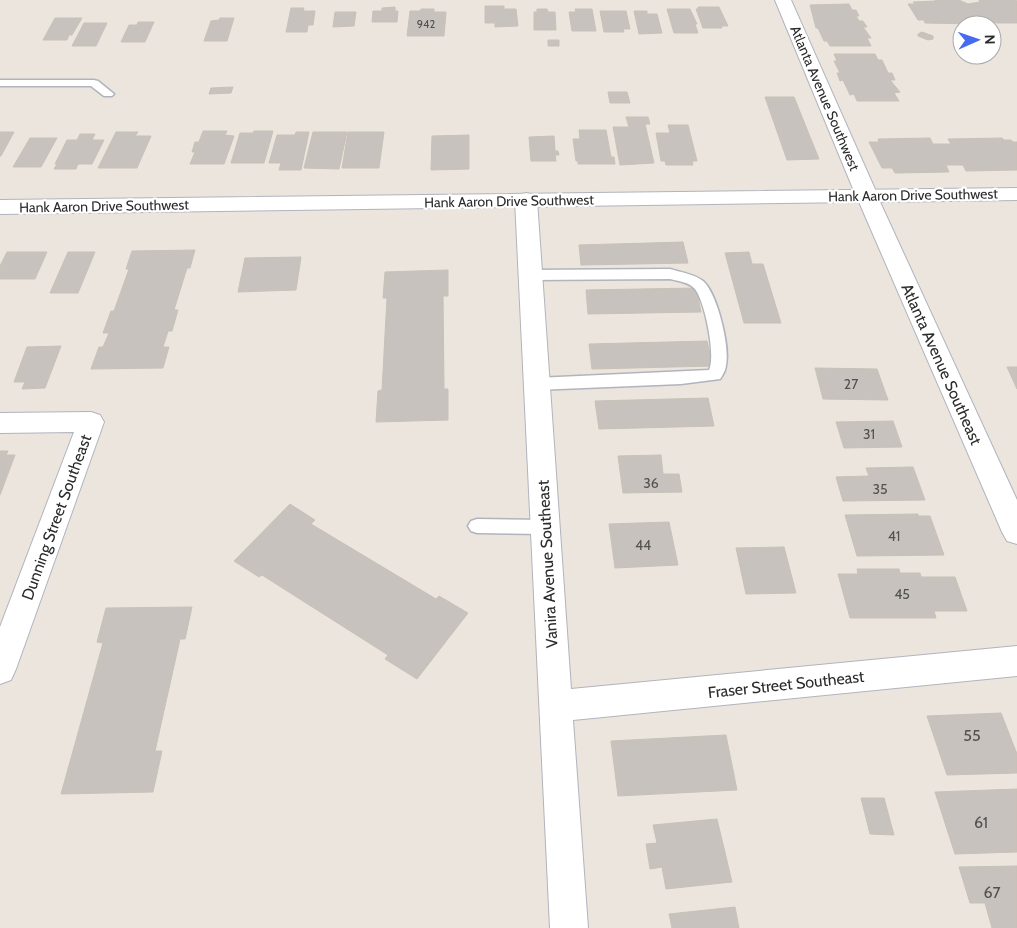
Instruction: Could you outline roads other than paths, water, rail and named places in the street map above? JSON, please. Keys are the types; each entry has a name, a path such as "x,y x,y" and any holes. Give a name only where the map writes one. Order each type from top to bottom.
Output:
{"street":[{"name":"Atlanta Avenue Southwest","path":"783,0 867,196"},
{"name":"Hank Aaron Drive Southwest","path":"0,207 1017,194"},
{"name":"Atlanta Avenue Southeast","path":"867,196 1017,532"},
{"name":"Vanira Avenue Southeast","path":"526,200 569,928"},
{"name":"Dunning Street Southeast","path":"0,423 91,422 0,669"},
{"name":"Fraser Street Southeast","path":"556,706 1017,661"}],"lane":[{"path":"0,83 94,83 108,94"},
{"path":"530,275 670,274 688,279 700,285 707,301 719,348 719,365 715,375 672,379 536,384"},
{"path":"476,526 545,527"}]}
